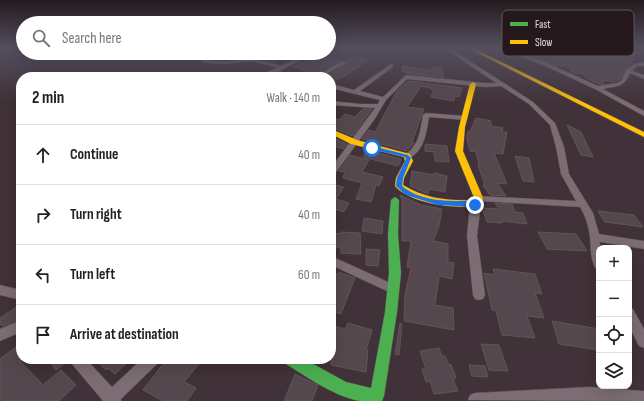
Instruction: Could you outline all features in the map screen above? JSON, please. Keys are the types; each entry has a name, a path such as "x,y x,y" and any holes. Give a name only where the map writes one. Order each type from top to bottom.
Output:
{"main road":[{"path":"505,66 644,135"},
{"path":"525,66 568,86"},
{"path":"336,133 354,142 406,156 409,161 400,178 399,186 408,194 438,202 478,201 459,151 462,127 473,84"},
{"path":"616,109 644,122"},
{"path":"299,364 328,381 369,399 377,396 391,312 395,273 393,234 395,200"}],"street":[{"path":"274,71 284,66"},
{"path":"327,72 338,66"},
{"path":"355,92 391,66"},
{"path":"474,66 531,103 553,124 560,147 565,174 588,213 595,237 596,255"},
{"path":"549,66 597,88 644,114"},
{"path":"597,88 619,84 624,81 628,71 637,66"},
{"path":"628,71 644,77"},
{"path":"336,166 372,119 384,99 408,76 473,84 502,84"},
{"path":"336,87 384,99"},
{"path":"336,104 380,106"},
{"path":"406,156 414,153 422,137 426,115 465,118"},
{"path":"479,295 472,236 475,205 478,201 583,204"},
{"path":"595,237 644,245"},
{"path":"336,263 353,272 393,289"},
{"path":"0,290 16,294"},
{"path":"631,317 644,342"},
{"path":"0,335 16,328"},
{"path":"81,364 112,400 147,364"},
{"path":"475,400 590,394 644,398"}],"lane":[{"path":"276,66 281,67"}],"building":[{"path":"331,66 320,72 310,72 293,67"},
{"path":"344,66 360,66 336,80 336,72 333,72"},
{"path":"403,66 433,71 432,67 441,67 444,77 412,74 402,71"},
{"path":"568,66 629,66 625,69 621,79 614,82 601,80 604,84 599,84 586,78 584,74 573,73"},
{"path":"408,81 462,88 459,97 455,96 454,101 431,97 434,89 421,86 407,107 424,109 412,142 414,143 407,151 362,139 369,130 375,132 397,91"},
{"path":"363,109 372,109 353,136 336,129 336,119 339,120 345,114 355,117"},
{"path":"476,118 491,121 491,126 503,128 502,132 507,132 503,154 494,153 507,184 497,183 506,196 490,195 483,185 485,185 478,165 476,152 470,151 467,139 468,131 470,132"},
{"path":"567,125 581,132 593,157 581,155"},
{"path":"336,139 347,144 343,149 336,147"},
{"path":"425,144 447,146 449,162 435,161 434,152 425,151"},
{"path":"367,150 401,160 398,166 363,157"},
{"path":"350,155 369,160 362,172 383,177 379,186 376,185 371,202 356,199 362,183 343,178 345,172 339,171"},
{"path":"515,156 529,158 534,182 523,181"},
{"path":"412,171 447,176 445,192 429,189 428,194 410,186"},
{"path":"336,185 344,187 336,199"},
{"path":"400,195 421,205 442,209 439,226 433,241 448,244 448,262 454,263 452,279 439,276 435,305 453,308 454,330 404,321 405,295 411,268 407,267 411,241 402,241 402,200"},
{"path":"336,199 349,203 344,212 336,210"},
{"path":"495,203 512,204 515,212 523,213 527,224 502,221 502,223 487,222 482,208 499,209"},
{"path":"598,211 634,215 643,227 605,222"},
{"path":"364,218 383,221 382,234 362,231"},
{"path":"538,232 576,234 587,251 547,249"},
{"path":"336,233 360,233 361,254 341,253 341,248 336,247"},
{"path":"366,249 380,250 378,266 366,265"},
{"path":"493,269 535,274 542,294 535,293 544,318 527,316 535,338 502,335 496,311 492,310 484,273 495,275"},
{"path":"339,272 355,278 341,314 336,312 336,274"},
{"path":"16,307 16,320 2,326 0,324 0,318"},
{"path":"552,321 596,328 596,350 559,344"},
{"path":"348,323 372,330 366,350 368,350 366,372 331,365 336,364 336,326 345,329"},
{"path":"400,323 402,324 399,355 395,354"},
{"path":"481,344 499,345 508,371 489,370"},
{"path":"16,347 16,364 23,364 43,385 61,370 76,385 59,401 2,401 0,398 0,359"},
{"path":"439,348 442,356 445,356 449,365 451,364 456,378 453,379 458,391 434,394 430,381 426,382 422,369 426,369 420,351"},
{"path":"52,364 64,364 56,370"},
{"path":"99,364 126,364 115,374 108,368 106,370"},
{"path":"163,364 199,364 184,382 196,388 187,401 163,401 143,390"},
{"path":"469,365 485,366 488,377 472,376"},
{"path":"295,374 318,385 312,401 284,401"}],"traffic: fast":[{"path":"299,364 332,383 355,393 377,396 391,312 395,273 393,234 395,200"}],"traffic: slow":[{"path":"505,66 644,135"},
{"path":"336,133 354,142 407,156 409,161 400,178 399,186 408,192 426,199 445,203 479,202 479,198 459,151 462,127 473,84"}],"route":[{"path":"372,148 406,156 409,159 400,178 399,186 408,194 416,198 438,202 476,204 475,205"}]}
